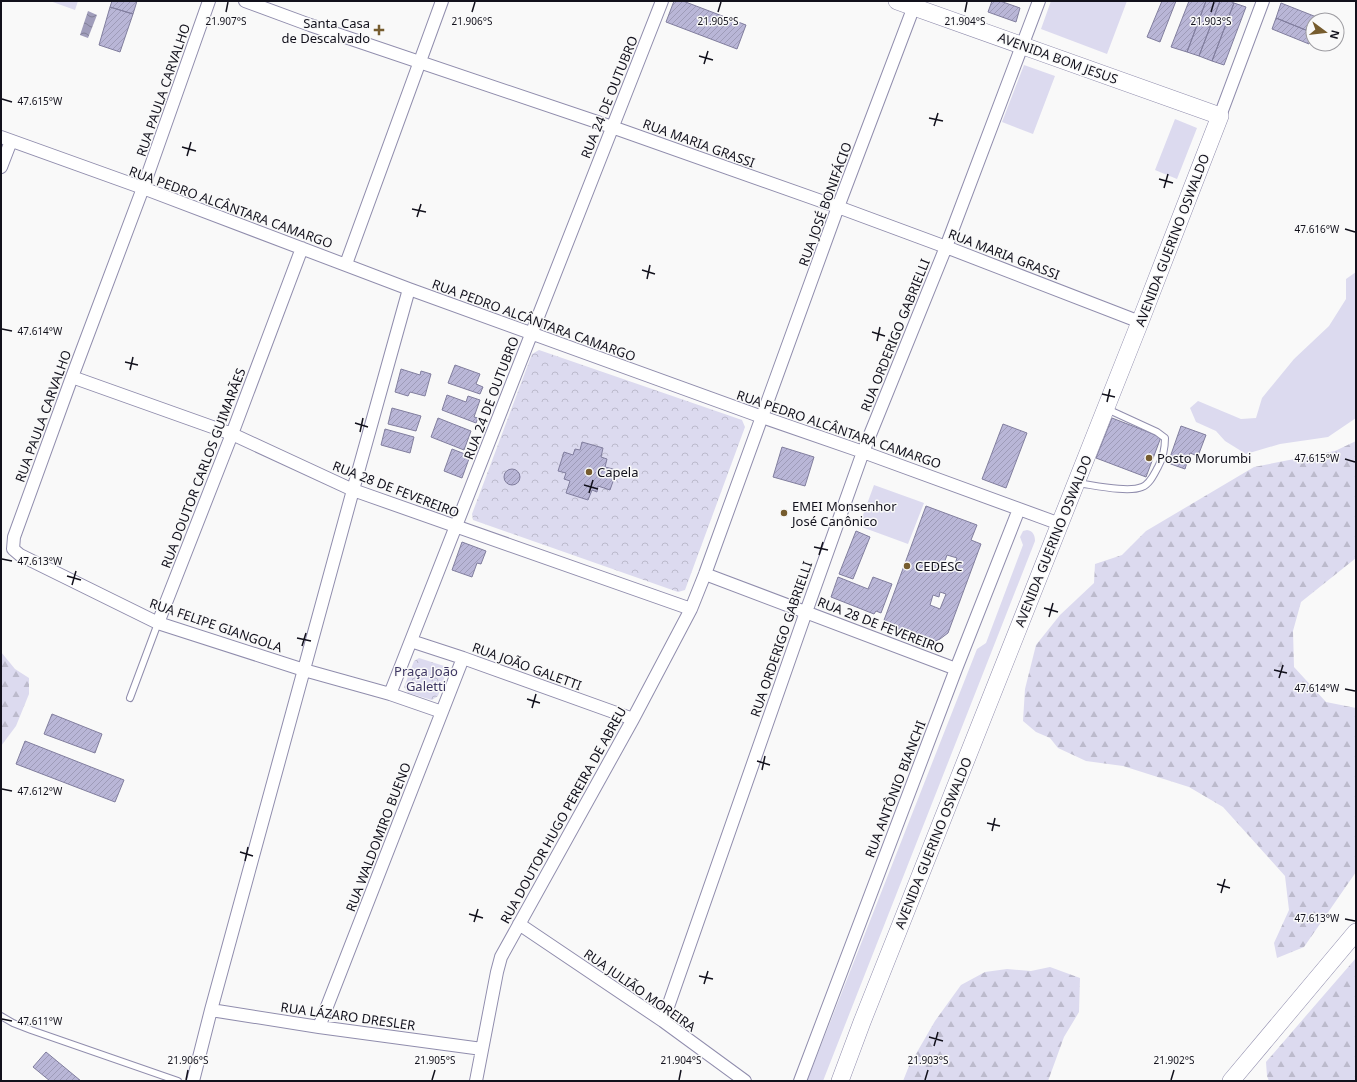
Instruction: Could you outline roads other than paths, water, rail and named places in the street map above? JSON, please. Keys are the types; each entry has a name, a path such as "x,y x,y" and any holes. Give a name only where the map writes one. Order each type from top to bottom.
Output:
{"street":[{"name":"RUA PAULA CARVALHO","path":"13,549 14,537 143,188 209,1"},
{"name":"RUA MARIA GRASSI","path":"244,1 310,25 612,127 838,207 1140,322"},
{"path":"346,264 442,1"},
{"name":"RUA 24 DE OUTUBRO","path":"390,694 662,1"},
{"name":"AVENIDA BOM JESUS","path":"897,1 915,4 1023,45 1220,116"},
{"name":"RUA ORDERIGO GABRIELLI","path":"664,1021 863,452 946,247 1039,1"},
{"name":"AVENIDA GUERINO OSWALDO","path":"840,1081 862,1022 1140,322 1263,1"},
{"name":"RUA JOSÉ BONIFÁCIO","path":"705,574 838,207 915,4"},
{"name":"RUA PEDRO ALCÂNTARA CAMARGO","path":"6,139 143,188 409,289 762,418 863,452 1060,524"},
{"path":"1,167 6,139"},
{"name":"RUA DOUTOR CARLOS GUIMARÃES","path":"158,623 232,434 302,248"},
{"path":"194,1078 211,1010 409,289"},
{"name":"RUA 28 DE FEVEREIRO","path":"72,377 232,434 353,490 691,609"},
{"name":"RUA ANTÔNIO BIANCHI","path":"800,1081 956,669 1019,509"},
{"name":"RUA FELIPE GIANGOLA","path":"13,549 20,555 158,623 304,670 390,694 442,712"},
{"name":"RUA 28 DE FEVEREIRO","path":"705,574 956,669"},
{"name":"RUA DOUTOR HUGO PEREIRA DE ABREU","path":"476,1081 501,957 691,609 705,574"},
{"name":"RUA JOÃO GALETTI","path":"411,641 632,718"},
{"name":"RUA WALDOMIRO BUENO","path":"319,1027 463,658"},
{"name":"RUA JULIÃO MOREIRA","path":"519,924 664,1021 744,1081"},
{"path":"1231,1081 1356,932"},
{"name":"RUA LÁZARO DRESLER","path":"211,1010 319,1027 482,1049"}],"lane":[{"path":"1076,482 1110,488 1124,489 1142,487 1153,477 1160,463 1164,453 1165,438 1157,432 1106,408"},
{"name":"RUA DOUTOR CARLOS GUIMARÃES","path":"130,698 158,623"},
{"path":"1,1016 13,1023 31,1030 178,1081"}],"water":[{"path":"88,11 97,15 88,38 80,35"}],"place":[{"name":"Santa Casa de Descalvado","path":"379,30"},
{"name":"Posto Morumbi","path":"1149,458"},
{"name":"Capela","path":"589,472"},
{"name":"EMEI Monsenhor José Canônico","path":"784,513"},
{"name":"CEDESC","path":"907,566"}],"park label":[{"name":"Praça João Galetti","path":"426,678"}]}
